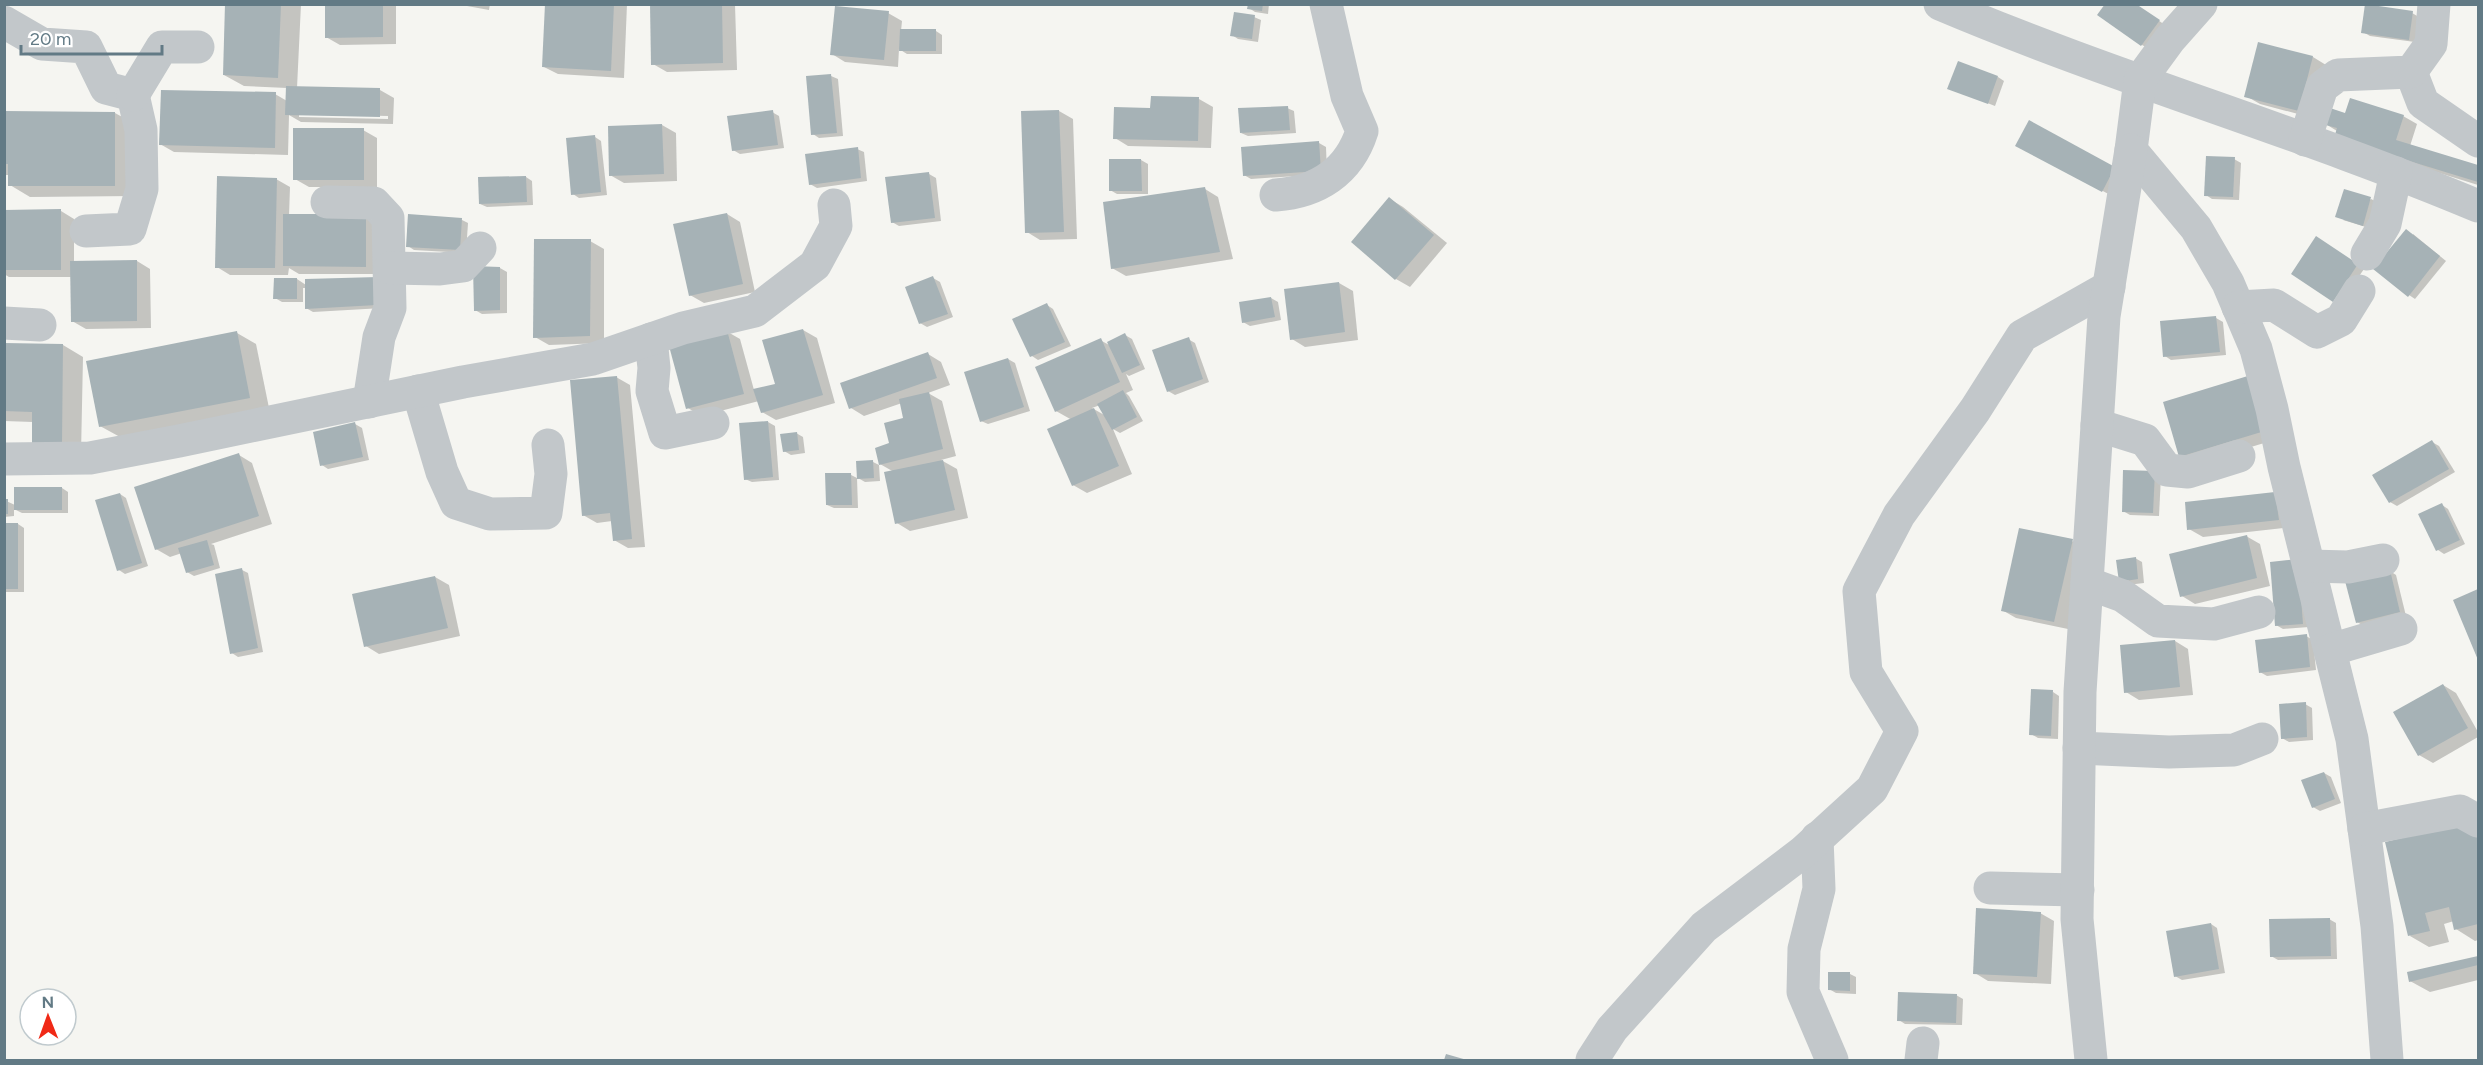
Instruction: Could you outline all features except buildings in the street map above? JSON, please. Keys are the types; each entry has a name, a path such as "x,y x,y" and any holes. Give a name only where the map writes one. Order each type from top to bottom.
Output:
{"street":[{"path":"1276,195 1298,193 1332,177 1357,148 1362,131 1347,96 1326,4"},
{"path":"1940,4 2024,40 2397,173 2478,206"},
{"path":"2091,1060 2077,919 2079,748 2080,692 2104,316 2140,80 2170,39 2201,4"},
{"path":"2411,72 2431,44 2434,4"},
{"path":"4,22 42,44 86,47 106,88 133,95"},
{"path":"86,231 130,229 142,189 141,130 133,95 162,47 198,47"},
{"path":"2305,140 2322,87 2338,75 2411,72"},
{"path":"2411,72 2423,103 2478,141"},
{"path":"2131,150 2196,228 2228,283 2256,349 2352,739 2377,926 2387,1060"},
{"path":"2367,254 2385,224 2397,173"},
{"path":"327,202 374,203 388,218 390,308 379,338 369,402"},
{"path":"4,459 90,458 593,359 683,328 755,311 815,265 836,226 834,205"},
{"path":"390,268 463,267 480,248"},
{"path":"1592,1060 1612,1029 1704,927 1817,838 1872,789 1902,731 1866,672 1859,591 1894,524 1975,410 2022,336 2109,287"},
{"path":"2238,307 2274,305 2317,332 2341,320 2359,291"},
{"path":"4,323 40,325"},
{"path":"651,339 654,368 652,391 666,433 713,423"},
{"path":"418,392 442,472 456,503 490,514 546,513 551,474 548,446"},
{"path":"2097,425 2145,440 2167,470 2188,472 2239,456"},
{"path":"2309,566 2348,567 2383,560"},
{"path":"2087,584 2123,596 2158,621 2214,624 2259,612"},
{"path":"2330,650 2401,629"},
{"path":"2079,748 2169,752 2234,750 2262,739"},
{"path":"2364,830 2460,811 2478,821"},
{"path":"1811,1060 1803,992 1804,949 1819,889 1817,838"},
{"path":"1990,888 2078,890"},
{"path":"1803,992 1832,1060"}]}
